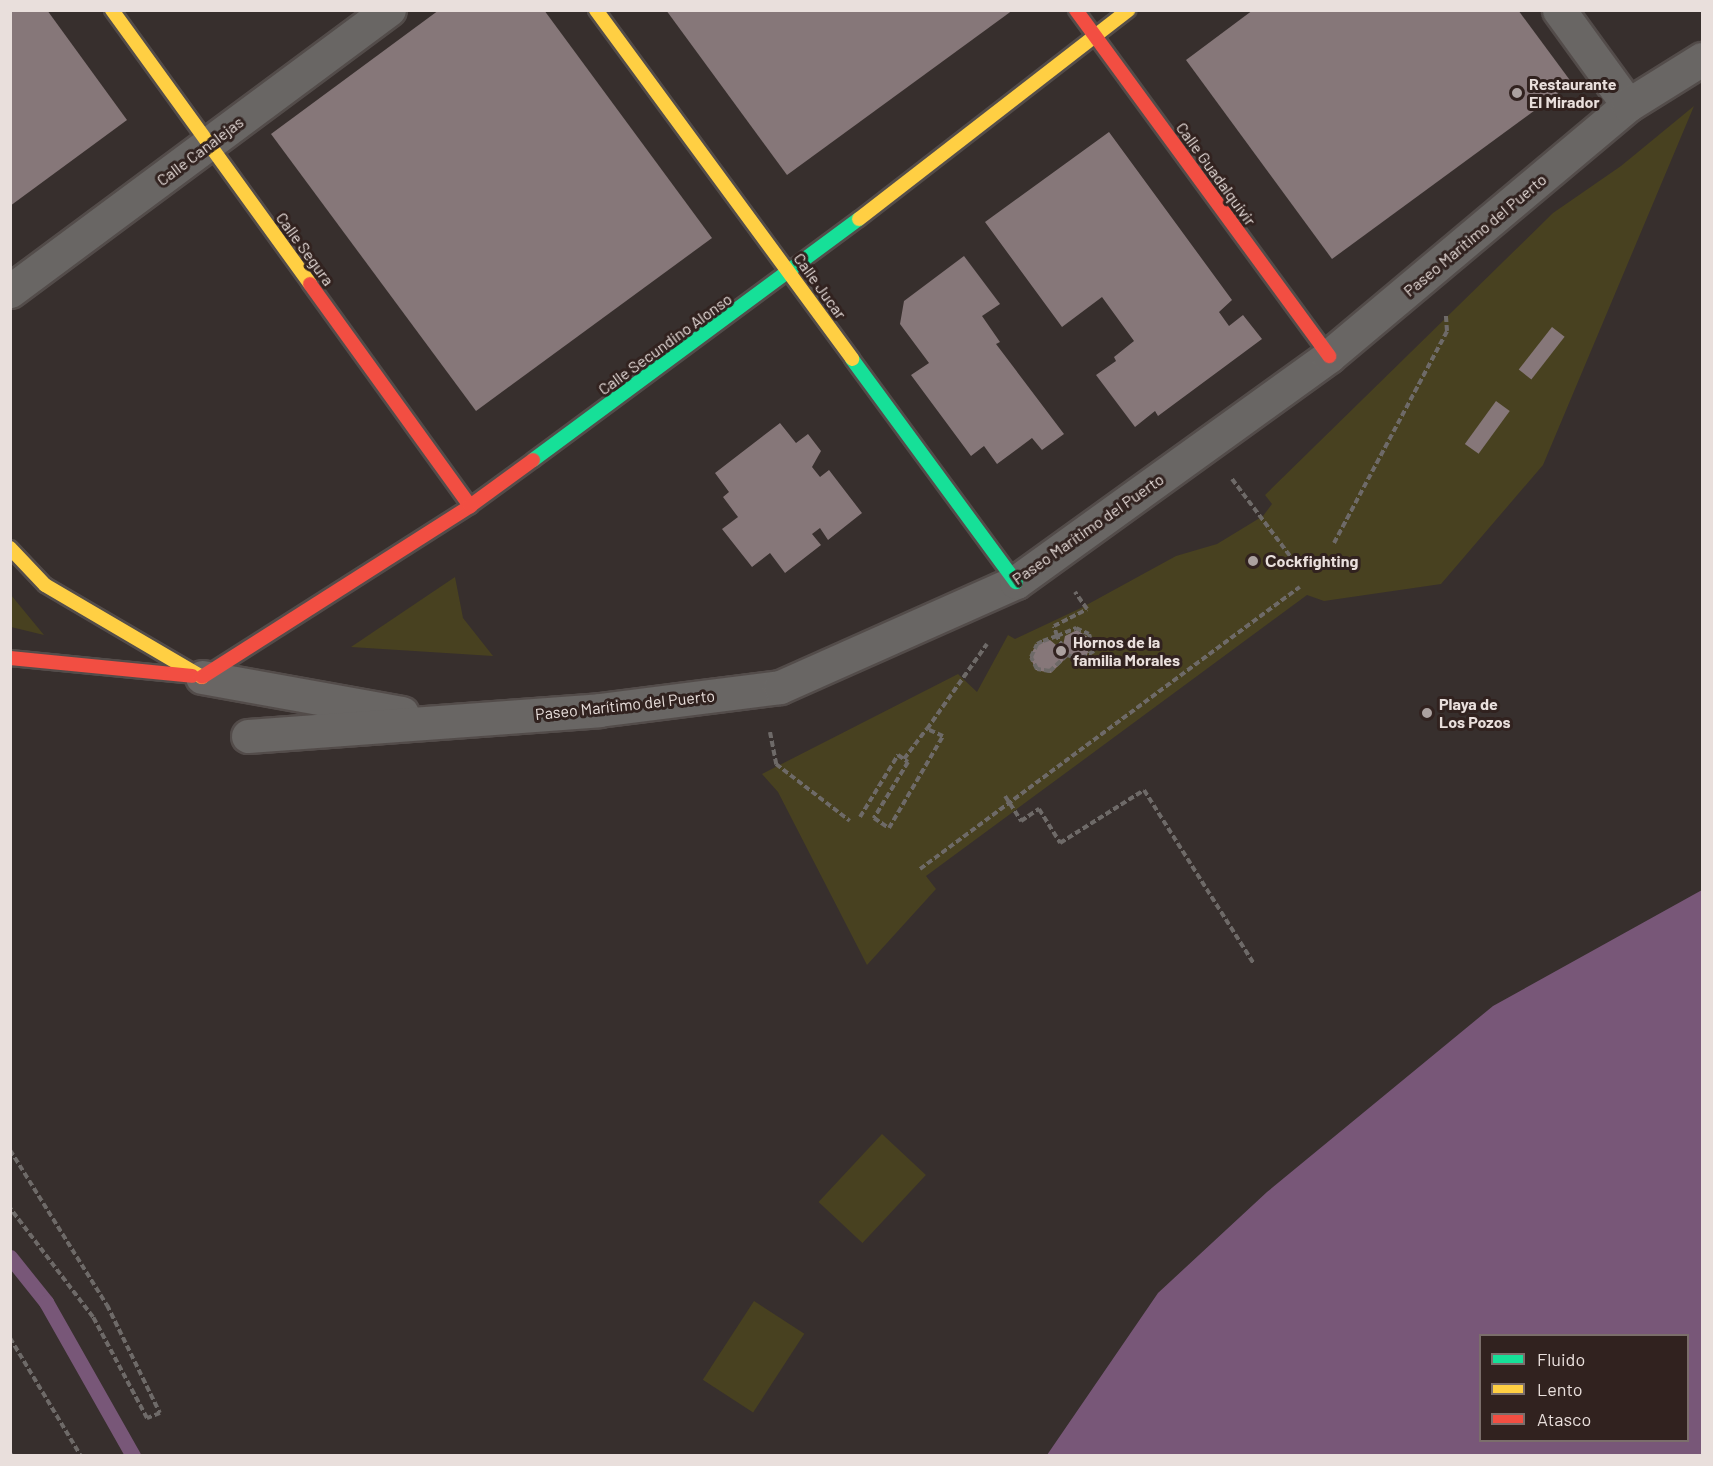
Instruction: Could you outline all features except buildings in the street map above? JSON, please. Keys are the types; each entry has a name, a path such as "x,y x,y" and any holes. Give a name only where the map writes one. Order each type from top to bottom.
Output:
{"street":[{"name":"Calle Segura","path":"112,10 470,506"},
{"name":"Calle Canalejas","path":"10,291 389,10"},
{"name":"Calle Jucar","path":"597,10 1016,582"},
{"name":"Calle Guadalquivir","path":"1076,10 1329,356"},
{"name":"Calle Secundino Alonso","path":"202,677 470,506 789,273 1128,10"},
{"path":"1559,10 1628,105"},
{"name":"Paseo Marítimo del Puerto","path":"248,736 598,710 780,687 1016,582 1329,356 1628,105 1702,59"},
{"path":"10,548 45,585 202,677"},
{"path":"10,657 202,677 448,721"}],"path":[{"path":"1334,543 1447,330 1447,317 1421,280"},
{"path":"1263,516 1299,568"},
{"path":"920,869 1300,587"},
{"path":"904,759 993,636 974,600"},
{"path":"1066,656 1054,626 1087,609"},
{"path":"1076,628 1093,639 1094,651 1086,656 1066,656 1050,671 1037,669 1033,663 1032,650 1037,644 1076,628"},
{"path":"860,817 898,755 908,762 874,819 889,828 943,736 927,729"},
{"path":"776,764 850,821"},
{"path":"1005,796 1020,821 1039,809 1060,843 1144,790 1254,964"},
{"path":"10,1150 106,1305 160,1413 147,1418 93,1317 10,1208"},
{"path":"10,1338 81,1455"}],"shaded area":[{"path":"1694,106 1543,465 1441,584 1324,601 1307,595 926,876 936,889 867,965 778,792 762,774 958,674 977,692 1008,635 1015,639 1081,608 1176,556 1217,544 1263,516 1272,504 1265,495 1553,213 1621,166"},
{"path":"455,577 463,618 493,656 351,647"},
{"path":"11,595 44,635 11,627"},
{"path":"1702,890 1702,1455 1047,1455 1158,1293 1267,1192 1493,1006"},
{"path":"882,1134 926,1175 862,1243 819,1202"},
{"path":"754,1301 804,1334 753,1413 703,1380"}],"waterway":[{"path":"10,1257 46,1302 133,1456"}],"traffic: fast":[{"path":"533,460 859,219"},
{"path":"852,359 1016,582"}],"traffic: slow":[{"path":"112,10 310,284"},
{"path":"596,10 852,359"},
{"path":"859,219 1128,10"},
{"path":"10,548 45,585 202,677"}],"traffic: jam":[{"path":"1076,10 1329,356"},
{"path":"310,284 470,506"},
{"path":"202,677 470,506 533,460"},
{"path":"10,658 192,676"}],"place":[{"name":"Restaurante El Mirador","path":"1517,93"},
{"name":"Сockfighting","path":"1253,561"},
{"name":"Hornos de la familia Morales","path":"1061,651"},
{"name":"Playa de Los Pozos","path":"1427,713"}]}
